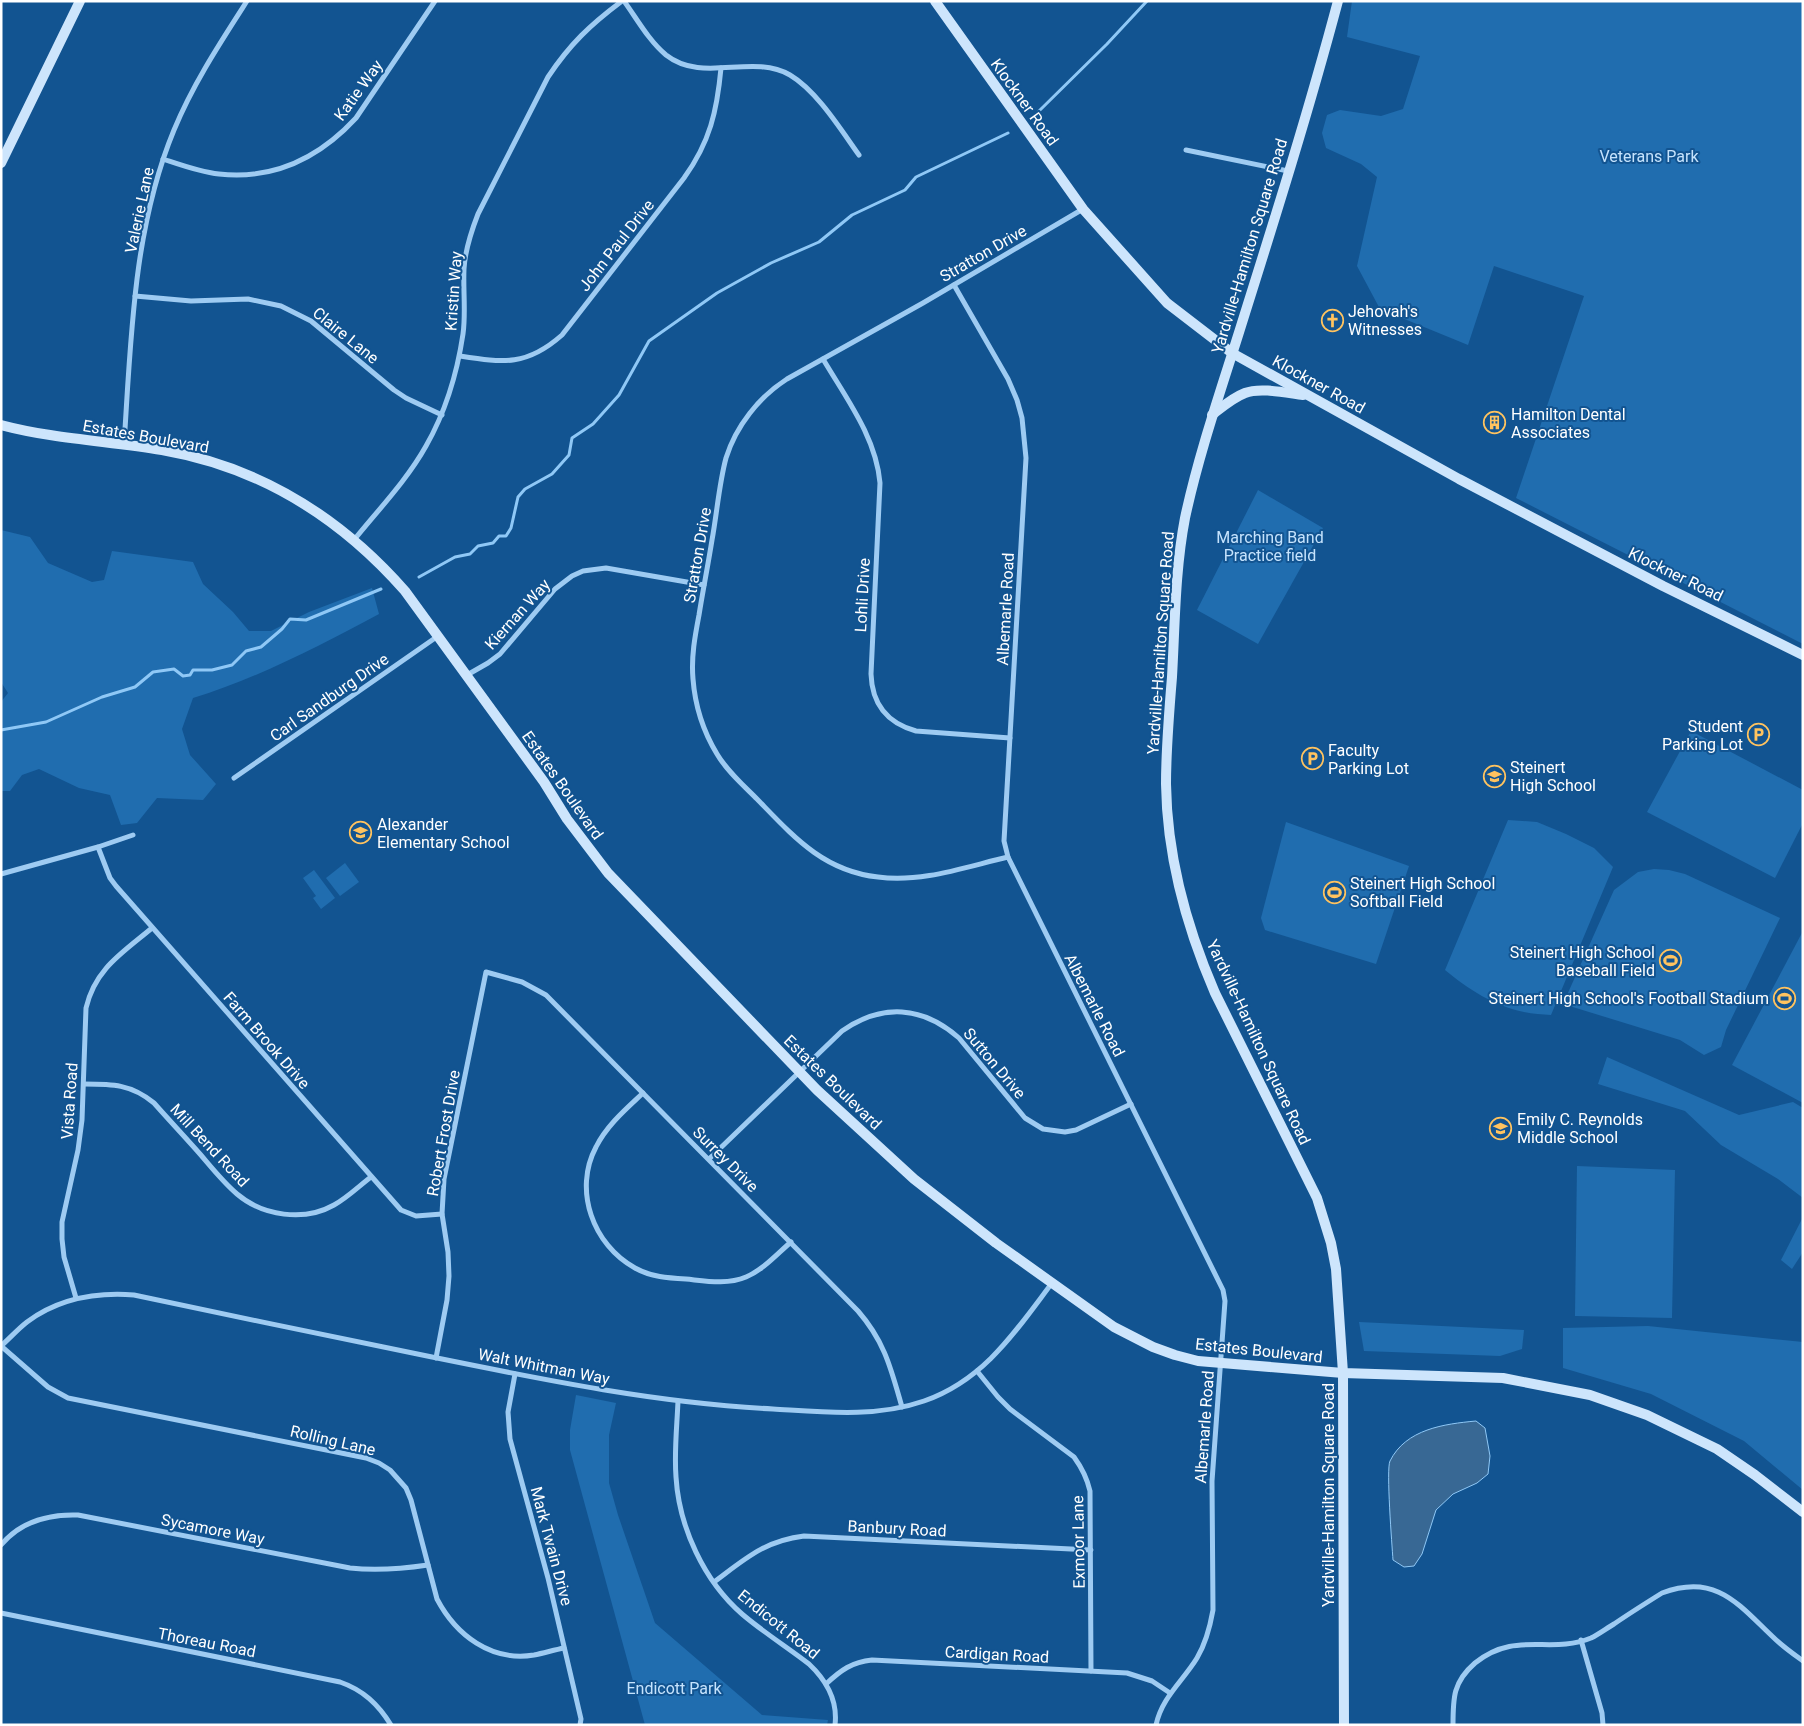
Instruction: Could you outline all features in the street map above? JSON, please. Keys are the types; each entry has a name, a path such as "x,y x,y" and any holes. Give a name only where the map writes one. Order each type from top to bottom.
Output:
{"street":[{"path":"1,163 80,1"},
{"name":"Valerie Lane","path":"124,445 132,323 148,213 163,159 194,87 207,62 247,1"},
{"name":"Katie Way","path":"163,159 200,171 237,175 276,170 309,157 343,132 356,118 435,1"},
{"path":"623,1 654,43 667,56 690,66 705,69 748,65 764,66 789,74 811,92 860,155"},
{"name":"Kristin Way","path":"354,540 410,471 426,447 442,415 460,356 464,329 464,269 466,251 478,214 548,77 572,44 594,21 623,1"},
{"name":"Klockner Road","path":"935,1 1083,209 1167,303 1232,353 1468,484 1663,586 1803,654"},
{"name":"Yardville-Hamilton Square Road","path":"1338,1 1288,171 1212,415 1186,517 1179,560 1167,749 1168,812 1173,857 1182,900 1201,960 1215,993 1317,1198 1332,1244 1336,1269 1343,1373 1344,1725"},
{"name":"John Paul Drive","path":"460,356 506,362 522,359 550,346 562,335 684,178 700,152 714,117 721,68"},
{"path":"1186,150 1288,171"},
{"name":"Stratton Drive","path":"1008,857 916,878 895,879 857,873 822,859 797,840 728,770 714,748 700,718 694,685 693,658 726,458 742,424 753,409 767,394 787,379 954,285 1083,209"},
{"name":"Albemarle Road","path":"954,285 1008,379 1017,400 1026,438 1004,841 1008,857 1223,1290 1225,1301 1212,1481 1212,1610 1210,1627 1196,1659 1170,1693 1162,1707 1156,1725"},
{"name":"Claire Lane","path":"135,296 191,301 248,299 281,306 311,321 400,394 442,415"},
{"name":"Lohli Drive","path":"823,359 871,442 879,468 880,482 871,674 874,697 879,707 887,716 900,726 916,731 1010,738"},
{"path":"1212,415 1246,392 1269,391 1310,396"},
{"name":"Estates Boulevard","path":"1,425 45,434 189,456 216,463 249,475 299,500 354,540 392,576 438,636 544,782 567,819 608,872 800,1071 841,1112 914,1179 996,1243 1114,1327 1131,1337 1175,1355 1221,1364 1343,1373 1503,1378 1590,1395 1647,1415 1717,1449 1803,1512"},
{"name":"Kiernan Way","path":"467,675 488,664 500,654 555,589 572,576 583,571 606,568 704,585"},
{"name":"Carl Sandburg Drive","path":"234,778 438,636"},
{"path":"1,874 98,847 133,835"},
{"name":"Farm Brook Drive","path":"98,847 110,878 116,886 401,1210 416,1216 442,1214"},
{"name":"Vista Road","path":"76,1298 64,1257 62,1222 78,1150 83,1106 86,1008 89,994 102,972 152,928"},
{"name":"Surrey Drive","path":"486,972 522,982 546,996 791,1242 870,1325 888,1358 902,1407"},
{"name":"Robert Frost Drive","path":"436,1358 447,1300 449,1276 448,1252 442,1214 444,1179 486,972"},
{"name":"Sutton Drive","path":"709,1159 842,1031 853,1023 880,1013 910,1012 936,1021 959,1038 1025,1118 1043,1130 1054,1132 1076,1130 1131,1104"},
{"name":"Mill Bend Road","path":"84,1084 121,1086 145,1095 154,1102 238,1195 263,1209 293,1215 309,1214 335,1205 371,1177"},
{"path":"643,1093 610,1125 594,1148 589,1164 586,1188 589,1210 598,1232 613,1251 630,1265 649,1274 665,1278 722,1282 736,1280 759,1270 791,1242"},
{"name":"Walt Whitman Way","path":"1,1346 26,1323 58,1304 76,1298 114,1294 134,1296 574,1386 678,1401 749,1408 867,1413 902,1407 926,1400 944,1392 978,1371 1007,1343 1052,1282"},
{"name":"Rolling Lane","path":"1,1346 48,1387 68,1398 366,1458 379,1463 399,1479 411,1500 437,1599 454,1626 476,1644 503,1654 533,1655 564,1648"},
{"name":"Exmoor Lane","path":"978,1371 1010,1409 1066,1450 1082,1467 1087,1479 1090,1491 1091,1671"},
{"name":"Mark Twain Drive","path":"514,1374 508,1412 508,1426 548,1578 581,1719 580,1725"},
{"name":"Endicott Road","path":"678,1401 675,1459 678,1499 690,1539 700,1560 714,1582 742,1613 809,1664 826,1684 834,1704 835,1725"},
{"name":"Sycamore Way","path":"1,1544 17,1530 29,1523 61,1514 78,1515 350,1568 391,1570 428,1565"},
{"name":"Banbury Road","path":"714,1582 760,1549 773,1542 804,1536 1091,1550"},
{"path":"1453,1725 1454,1696 1461,1676 1483,1657 1504,1647 1566,1644 1592,1638 1662,1593 1674,1589 1697,1587 1720,1592 1732,1598 1744,1607 1773,1637 1803,1661"},
{"name":"Thoreau Road","path":"1,1613 340,1682 364,1693 384,1712 391,1725"},
{"path":"1581,1640 1602,1713 1603,1725"},
{"name":"Cardigan Road","path":"826,1684 850,1665 860,1661 872,1660 1127,1673 1152,1681 1170,1693"}],"green space":[{"name":"Veterans Park","path":"1352,1 1803,1 1803,644 1516,498 1584,296 1494,266 1468,345 1380,309 1357,266 1377,177 1361,164 1326,148 1322,133 1327,115 1340,110 1381,116 1403,109 1420,56 1347,37"},
{"name":"Marching Band Practice field","path":"1258,490 1323,528 1258,644 1197,610"},
{"path":"1,530 30,537 48,563 92,582 104,580 112,551 193,562 203,584 233,612 249,631 271,631 309,612 372,588 379,614 264,671 193,698 182,729 190,755 216,784 203,800 157,798 137,823 121,825 110,795 79,788 39,769 22,775 10,791 1,791 1,702 8,693 1,682"},
{"path":"1691,731 1803,790 1803,823 1775,878 1647,812"},
{"path":"1508,820 1537,822 1566,834 1594,848 1613,867 1551,1015 1527,1013 1502,1006 1472,990 1445,970"},
{"name":"Steinert High School Softball Field","path":"1286,822 1409,866 1376,964 1265,930 1261,918"},
{"path":"345,863 359,882 340,896 326,878"},
{"name":"Steinert High School Baseball Field","path":"1654,869 1685,874 1780,918 1726,1030 1721,1047 1704,1055 1680,1040 1563,1004 1614,890 1638,872"},
{"path":"314,870 335,898 321,909 313,898 316,896 303,878"},
{"name":"Steinert High School's Football Stadium","path":"1803,931 1803,1103 1732,1065"},
{"path":"1607,1057 1739,1115 1793,1102 1803,1108 1803,1198 1778,1179 1721,1145 1685,1111 1598,1084"},
{"path":"1577,1166 1675,1170 1672,1318 1575,1316"},
{"path":"1803,1217 1803,1252 1792,1269 1781,1260"},
{"path":"1359,1322 1524,1330 1522,1349 1500,1356 1364,1351"},
{"path":"1648,1326 1803,1342 1803,1490 1744,1441 1651,1394 1563,1368 1563,1328"},
{"name":"Endicott Park","path":"576,1395 616,1403 609,1435 609,1483 655,1623 762,1715 828,1720 827,1725 645,1725 570,1450 570,1430"}],"shaded area":[{"path":"1476,1421 1485,1428 1490,1456 1488,1474 1477,1483 1453,1494 1436,1510 1422,1554 1414,1566 1404,1567 1393,1560 1389,1492 1390,1461 1397,1450 1416,1435 1451,1424"}],"waterway":[{"path":"1039,111 1107,44 1147,1"},
{"path":"419,577 455,557 470,554 478,546 493,543 499,536 506,536 511,528 518,497 525,489 552,474 569,455 572,438 593,424 619,395 649,341 717,293 771,263 819,242 852,215 905,190 916,177 1008,133"},
{"path":"1,730 46,722 102,697 135,687 153,672 174,669 183,676 190,675 193,670 212,670 232,665 246,651 261,647 282,629 290,619 306,620 381,589"}],"place":[{"name":"Jehovah's Witnesses","path":"1332,320"},
{"name":"Hamilton Dental Associates","path":"1495,423"},
{"name":"Student Parking Lot","path":"1759,735"},
{"name":"Faculty Parking Lot","path":"1312,759"},
{"name":"Steinert High School","path":"1494,776"},
{"name":"Alexander Elementary School","path":"361,833"},
{"name":"Steinert High School Softball Field","path":"1334,892"},
{"name":"Steinert High School Baseball Field","path":"1671,961"},
{"name":"Steinert High School's Football Stadium","path":"1785,998"},
{"name":"Emily C. Reynolds Middle School","path":"1501,1128"}]}
